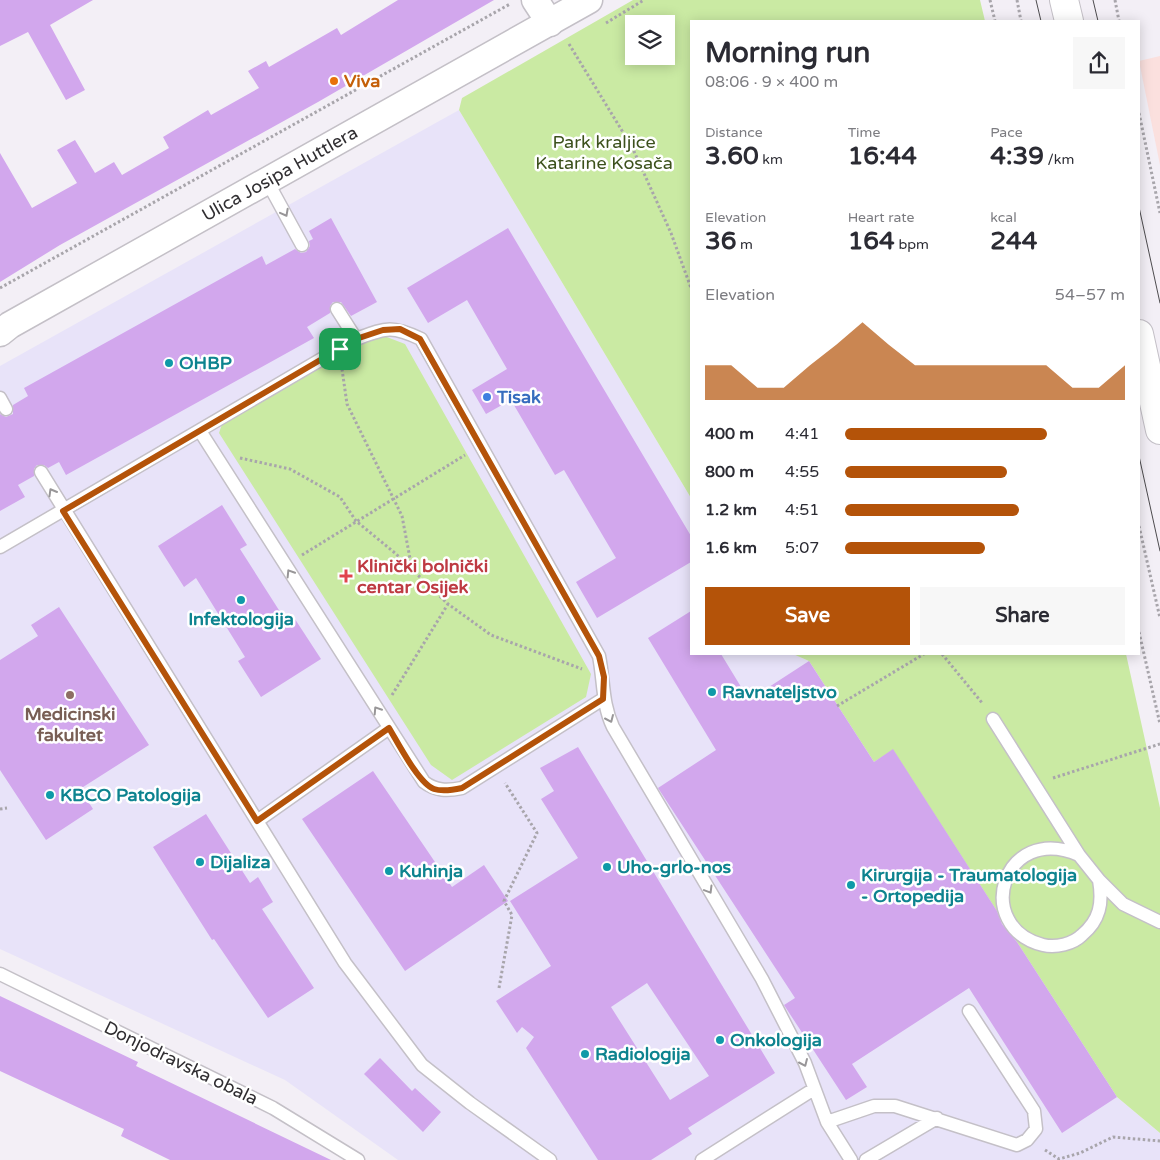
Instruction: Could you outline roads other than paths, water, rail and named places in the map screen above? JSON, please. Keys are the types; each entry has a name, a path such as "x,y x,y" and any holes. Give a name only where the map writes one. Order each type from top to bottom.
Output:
{"main road":[{"path":"1064,0 1069,20"},
{"path":"1140,339 1160,430"}],"street":[{"path":"525,1 550,23 589,0"},
{"name":"Ulica Josipa Huttlera","path":"3,328 550,23"}],"lane":[{"path":"267,181 302,245"},
{"path":"337,309 356,339"},
{"path":"0,547 356,339 383,330 400,329 420,339 599,656 604,677 603,699 613,727 762,979 805,1063 826,1122 851,1160"},
{"path":"200,430 380,715 424,782 433,789 448,791 462,788 603,699"},
{"path":"41,472 63,511 345,963 422,1065 470,1103 550,1160"},
{"path":"993,719 1079,855 1099,880 1123,904 1160,922"},
{"path":"257,821 389,728"},
{"path":"1079,855 1064,848 1047,847 1031,851 1018,860 1008,873 1003,896 1008,920 1018,933 1032,942 1048,946 1064,945 1078,938 1091,927 1099,913 1102,897 1099,880"},
{"name":"Donjodravska obala","path":"0,974 273,1108 358,1160"},
{"path":"826,1122 874,1106 895,1106 1017,1145 1027,1140 1036,1129 1034,1111 969,1012"},
{"path":"702,1160 814,1089"},
{"path":"866,1160 937,1118"}],"tram line":[{"path":"1036,0 1041,20"},
{"path":"1093,0 1098,20"},
{"path":"1140,212 1160,303"},
{"path":"1140,461 1160,551"}],"place":[{"name":"Viva","path":"334,81"},
{"name":"OHBP","path":"169,363"},
{"name":"Tisak","path":"487,397"},
{"name":"Klinički bolnički centar Osijek","path":"346,576"},
{"name":"Infektologija","path":"241,600"},
{"name":"Ravnateljstvo","path":"712,692"},
{"name":"Medicinski fakultet","path":"70,695"},
{"name":"KBCO Patologija","path":"50,795"},
{"name":"Dijaliza","path":"200,862"},
{"name":"Uho-grlo-nos","path":"607,867"},
{"name":"Kuhinja","path":"389,871"},
{"name":"Kirurgija - Traumatologija - Ortopedija","path":"851,885"},
{"name":"Onkologija","path":"720,1040"},
{"name":"Radiologija","path":"585,1054"}],"park label":[{"name":"Park kraljice Katarine Kosača","path":"604,152"}]}
